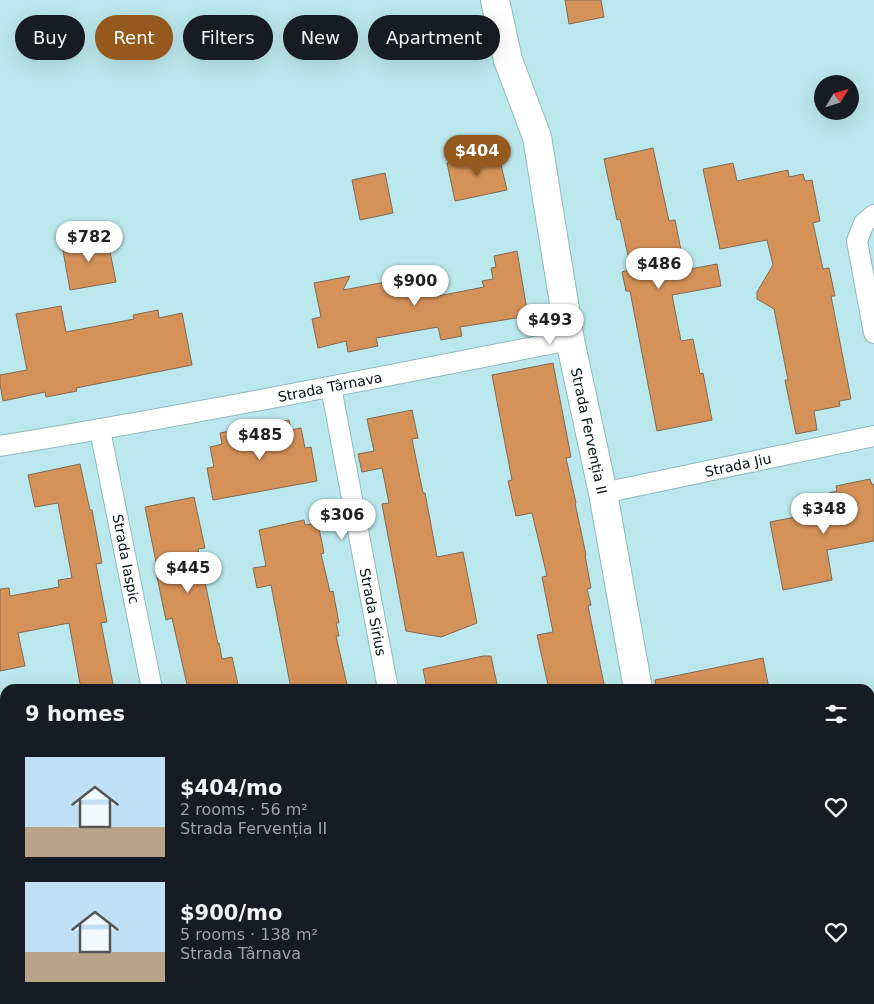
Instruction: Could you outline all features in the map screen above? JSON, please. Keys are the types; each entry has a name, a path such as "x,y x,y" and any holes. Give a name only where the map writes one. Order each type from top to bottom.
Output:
{"street":[{"name":"Strada Fervenția II","path":"495,0 508,60 537,137 570,340 603,493 637,684"},
{"path":"874,215 864,223 857,241 874,333"},
{"name":"Strada Târnava","path":"0,446 100,430 570,340"},
{"name":"Strada Sirius","path":"331,387 387,684"},
{"name":"Strada Iaspic","path":"100,430 151,684"},
{"name":"Strada Jiu","path":"603,493 874,436"}],"building":[{"path":"565,0 601,0 604,17 569,24"},
{"path":"653,148 669,221 675,220 685,270 717,264 721,286 672,295 681,341 693,339 700,374 703,373 712,420 657,431 630,291 626,291 622,272 631,269 620,219 617,220 604,159"},
{"path":"498,152 507,190 455,201 447,163"},
{"path":"733,163 737,181 788,170 789,177 803,174 805,181 812,180 820,221 813,223 823,269 829,268 835,296 831,296 851,399 839,401 840,406 814,411 817,430 796,434 774,309 757,299 757,292 773,265 767,240 720,249 703,169"},
{"path":"385,173 393,213 360,220 352,180"},
{"path":"107,236 116,282 70,290 62,245"},
{"path":"517,251 528,316 460,327 462,336 441,340 438,327 376,338 378,346 348,352 346,341 318,348 312,319 321,317 314,283 350,276 343,290 429,274 433,297 484,287 482,281 493,279 491,268 496,267 494,256"},
{"path":"61,306 66,332 134,319 133,315 158,310 159,318 182,313 192,365 76,388 77,391 46,397 45,392 3,401 0,375 27,370 16,314"},
{"path":"553,363 571,457 566,458 591,588 587,589 591,605 588,606 604,684 548,684 537,635 553,632 542,577 547,576 532,513 516,516 508,481 512,480 492,375"},
{"path":"412,410 418,438 412,439 423,493 425,493 437,557 463,552 477,623 441,637 406,631 382,504 389,503 382,468 362,472 358,454 374,451 367,419"},
{"path":"289,420 291,430 301,428 305,448 311,447 317,481 213,500 207,468 214,467 210,447 222,444 220,433"},
{"path":"80,464 90,510 92,510 102,563 96,564 107,622 101,623 113,684 80,684 69,623 18,633 25,666 0,671 0,589 9,588 10,596 59,587 58,580 72,578 58,503 35,507 28,475"},
{"path":"870,479 872,485 874,484 874,541 827,550 832,580 783,590 770,522 832,510 829,493 837,491 836,486"},
{"path":"194,497 205,548 198,549 218,644 222,659 232,657 238,684 187,684 172,618 166,620 145,507"},
{"path":"304,520 305,525 318,523 324,553 321,554 330,592 333,591 339,623 336,623 339,636 336,636 347,684 290,684 271,585 257,588 253,568 266,566 259,530"},
{"path":"483,656 491,656 497,684 426,684 423,669"},
{"path":"763,658 768,684 655,684 655,680"}]}
